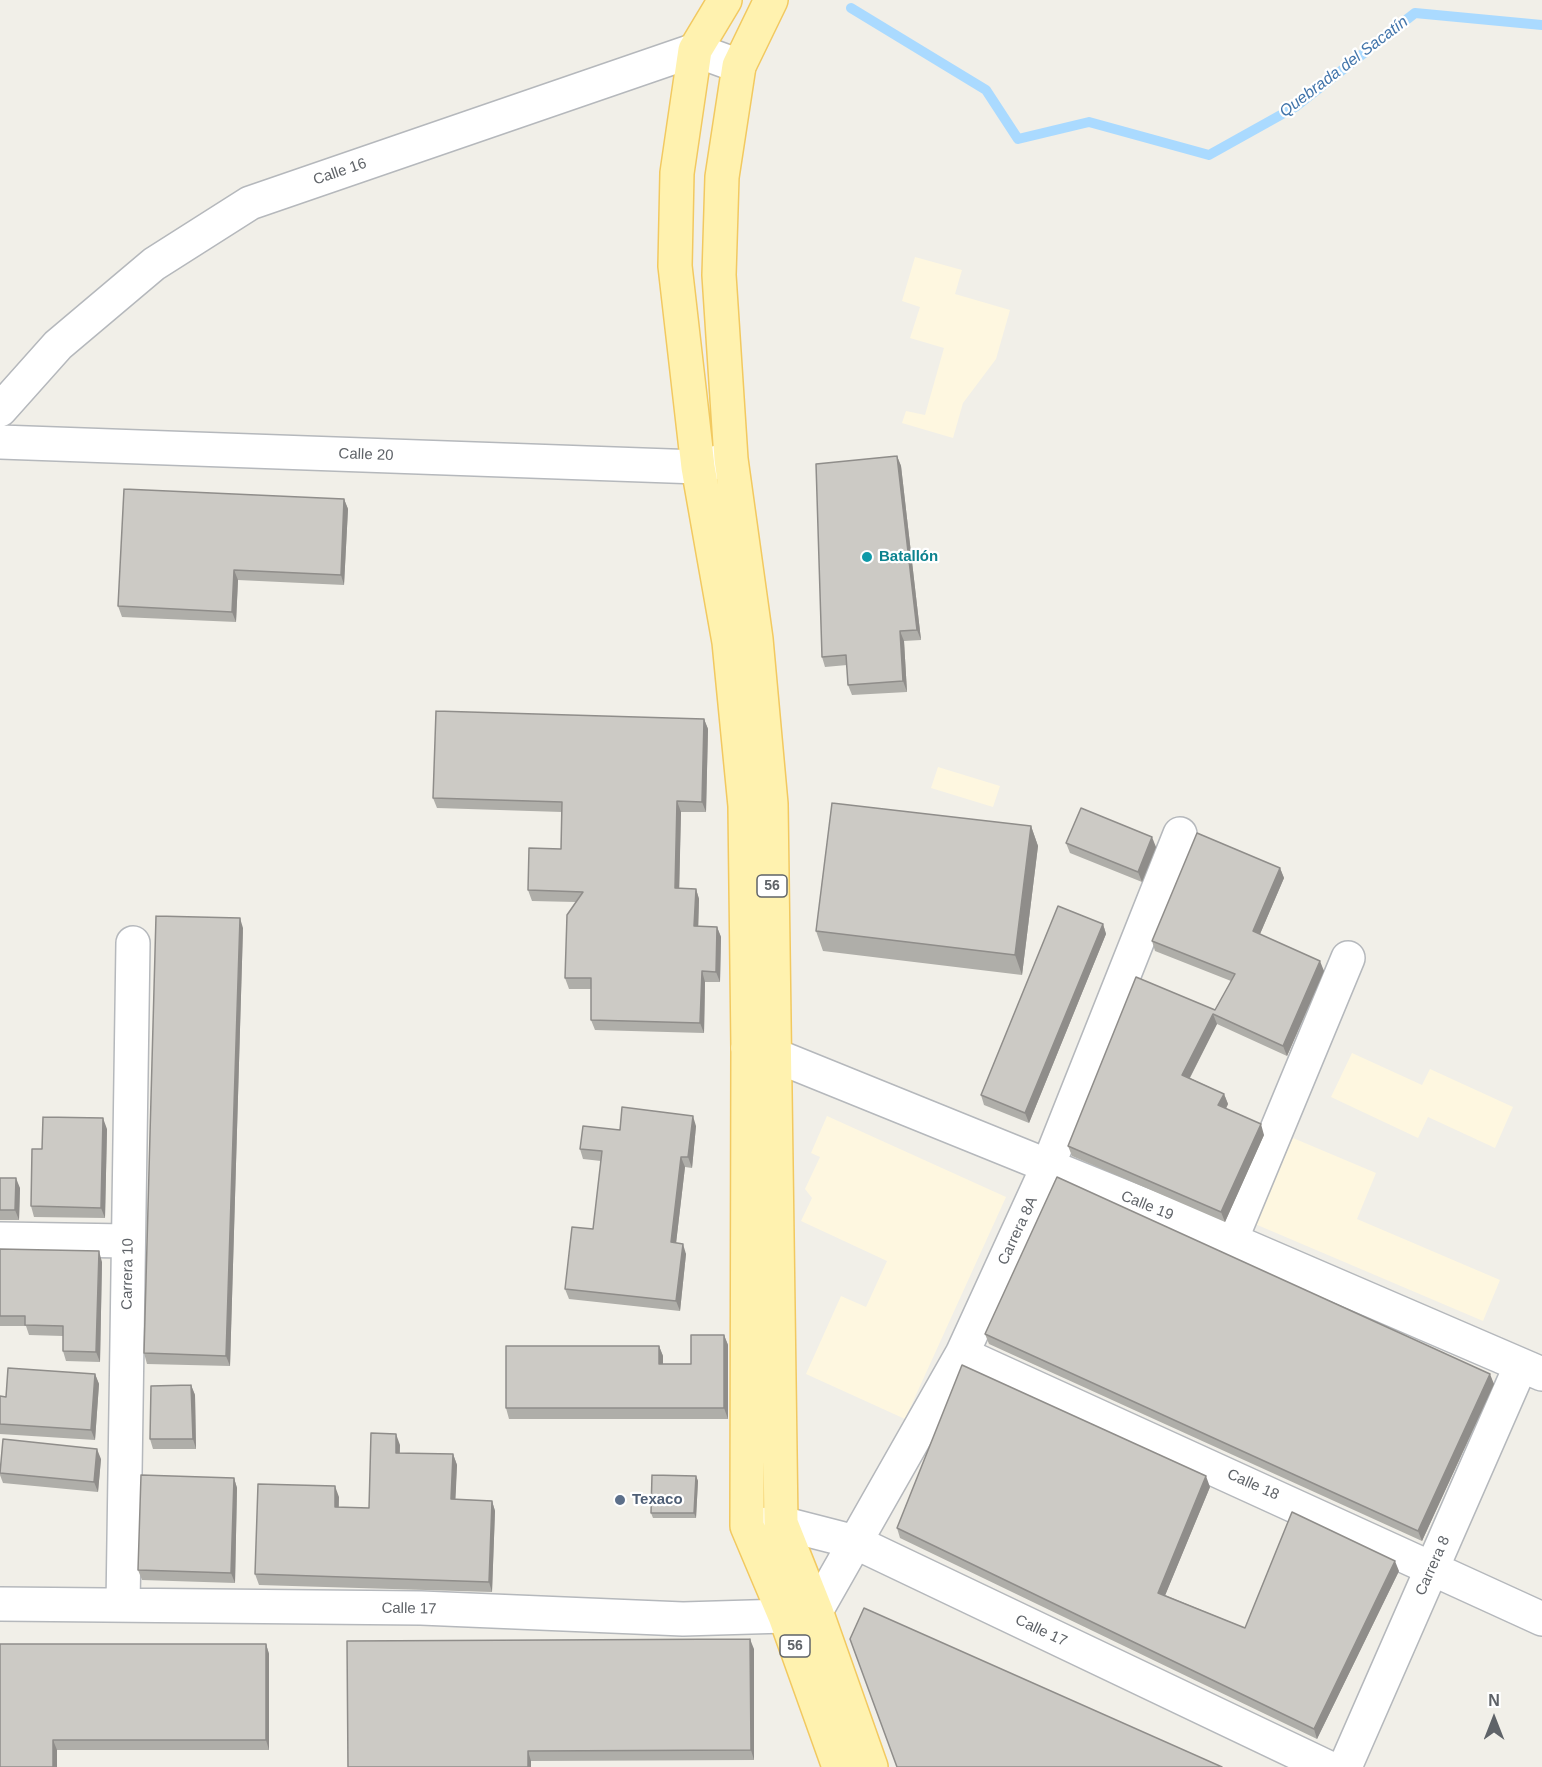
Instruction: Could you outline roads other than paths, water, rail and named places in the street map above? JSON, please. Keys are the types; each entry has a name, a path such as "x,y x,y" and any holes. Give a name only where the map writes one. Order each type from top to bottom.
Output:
{"main road":[{"name":"56","path":"725,0 695,50 677,172 675,266 698,467 729,642 745,806 761,1052 781,1523 838,1767"},
{"name":"56","path":"771,0 739,66 722,177 719,275 731,459 756,639 771,804 747,1526 801,1613 871,1767"}],"street":[{"path":"695,50 739,66"},
{"name":"Calle 16","path":"0,410 58,345 154,264 250,203 695,50"},
{"name":"Calle 20","path":"0,442 698,467 731,459"},
{"name":"Carrera 8A","path":"801,1613 855,1542 962,1354 1048,1166 1180,834"},
{"name":"Carrera 10","path":"123,1605 133,943"},
{"path":"1230,1240 1348,958"},
{"name":"Calle 19","path":"761,1052 1230,1240 1532,1370"},
{"path":"0,1239 128,1241"},
{"name":"Calle 18","path":"962,1354 1542,1619"},
{"name":"Carrera 8","path":"1345,1767 1432,1567 1532,1370"},
{"name":"Calle 17","path":"747,1526 781,1523 855,1542 1327,1767"},
{"name":"Calle 17","path":"0,1604 421,1608 683,1619 801,1613"}],"waterway":[{"name":"Quebrada del Sacatín","path":"851,8 986,90 1018,139 1089,122 1209,155 1295,107 1415,13 1542,25"}],"place":[{"name":"Batallón","path":"867,557"},
{"name":"Texaco","path":"620,1500"}]}
